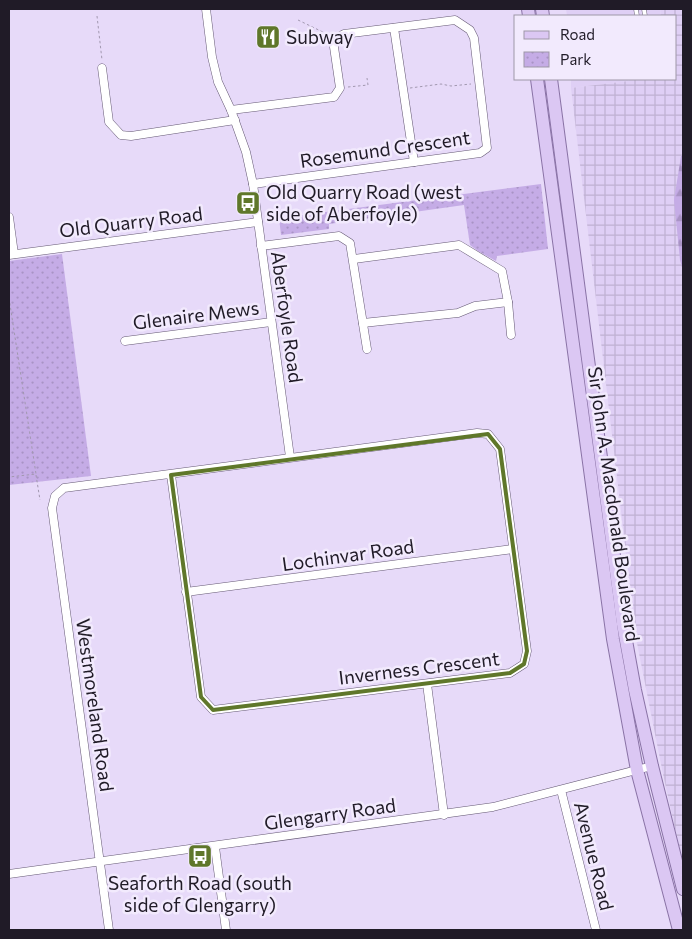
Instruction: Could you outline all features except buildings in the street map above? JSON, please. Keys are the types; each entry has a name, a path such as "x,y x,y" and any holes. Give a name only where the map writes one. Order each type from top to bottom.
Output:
{"main road":[{"name":"Sir John A. Macdonald Boulevard","path":"537,80 612,638 636,770 679,930"},
{"name":"Sir John A. Macdonald Boulevard","path":"551,80 623,624 652,766 683,889"}],"street":[{"name":"Aberfoyle Road","path":"206,9 212,57 218,82 231,110 246,152 253,184 290,457"},
{"name":"Rosemund Crescent","path":"253,184 480,154 487,148 474,38 470,30 455,20 344,34 337,38"},
{"path":"394,28 414,162"},
{"path":"231,110 334,97 340,88 334,46 337,38"},
{"path":"102,68 109,122 121,135 131,136 235,120"},
{"path":"9,217 11,254"},
{"name":"Old Quarry Road","path":"11,254 258,222"},
{"path":"261,246 340,236 350,243 354,259 366,349"},
{"path":"354,259 459,245 502,271 508,302 511,335"},
{"path":"363,323 458,313 475,306 508,302"},
{"name":"Glenaire Mews","path":"125,341 271,322"},
{"name":"Inverness Crescent","path":"64,488 477,432 488,434 500,450 526,652 524,664 510,673 213,710 201,697 171,474"},
{"name":"Westmoreland Road","path":"64,488 55,496 52,508 108,930"},
{"name":"Lochinvar Road","path":"186,592 513,549"},
{"path":"427,684 444,815"},
{"name":"Glengarry Road","path":"9,874 493,807 652,766"},
{"name":"Avenue Road","path":"561,790 596,930"},
{"path":"215,846 226,930"}],"path":[{"path":"97,16 102,68"},
{"path":"298,20 337,38"},
{"path":"340,88 368,85 367,78"},
{"path":"403,89 479,82"},
{"path":"9,298 40,500"},
{"path":"9,478 36,474"}],"highlighted area":[{"path":"488,434 500,449 527,651 524,664 510,673 213,710 201,697 171,475"}],"shaded area":[{"path":"566,9 660,9 661,15 567,15"},
{"path":"660,9 683,9 683,865 636,638 571,88 629,80 677,80 677,15 661,15"},
{"path":"571,80 629,80 628,81 571,88"}],"green space":[{"path":"683,155 683,271 680,260 674,200 681,156"},
{"path":"541,184 548,249 497,256 496,261 470,245 464,205 329,224 329,229 281,235 279,218"},
{"path":"62,254 91,476 9,485 9,261"}],"place":[{"name":"Subway","path":"268,37"},
{"name":"Old Quarry Road (west side of Aberfoyle)","path":"248,203"},
{"name":"Seaforth Road (south side of Glengarry)","path":"200,856"}]}
